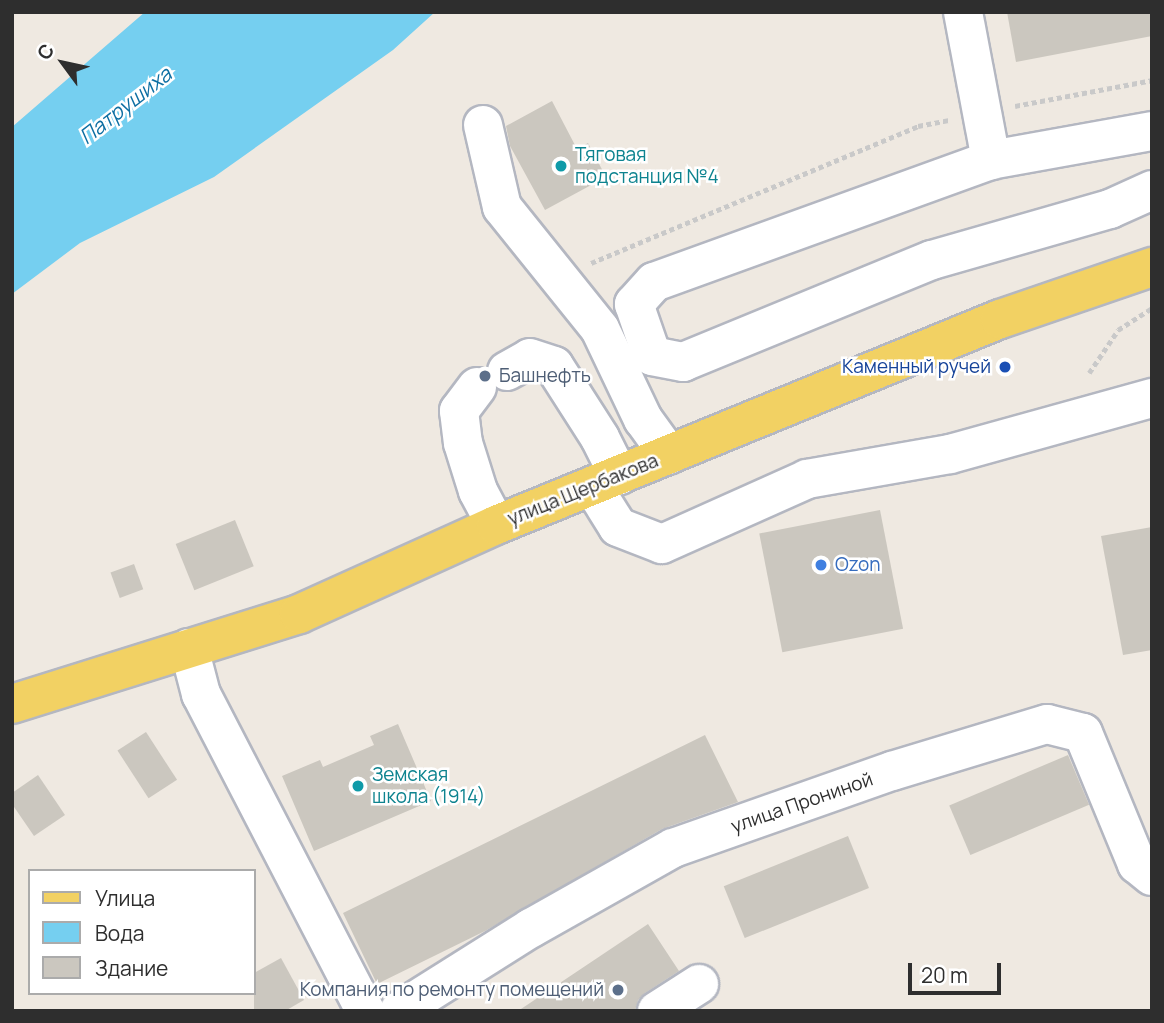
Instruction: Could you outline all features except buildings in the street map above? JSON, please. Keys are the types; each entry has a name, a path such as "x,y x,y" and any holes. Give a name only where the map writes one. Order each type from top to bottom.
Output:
{"main road":[{"name":"улица Щербакова","path":"12,704 299,614 496,525 1000,319 1152,267"}],"street":[{"path":"963,12 991,160"},
{"path":"484,125 502,207 600,329 643,419 668,456"},
{"path":"1152,131 991,160 654,282 634,304 652,356 683,362 932,260 1110,209 1152,190"},
{"path":"496,525 478,491 463,443 459,411 492,379 530,358 554,366 600,438 606,482 618,527 662,544 807,479 950,454 1152,398"},
{"path":"189,648 201,694 365,1011"},
{"name":"улица Прониной","path":"398,1011 531,928 673,848 891,771 1047,724 1083,733 1137,864 1152,876"},
{"path":"657,1011 699,984"}],"path":[{"path":"1089,373 1118,331 1152,308"}],"water":[{"name":"Патрушиха","path":"145,12 435,12 393,50 214,177 80,243 12,294 12,127"}],"place":[{"name":"Тяговая подстанция №4","path":"561,166"},
{"name":"Каменный ручей","path":"1005,367"},
{"name":"Башнефть","path":"485,376"},
{"name":"Ozon","path":"821,565"},
{"name":"Земская школа (1914)","path":"358,786"},
{"name":"Компания по ремонту помещений","path":"618,990"}]}
